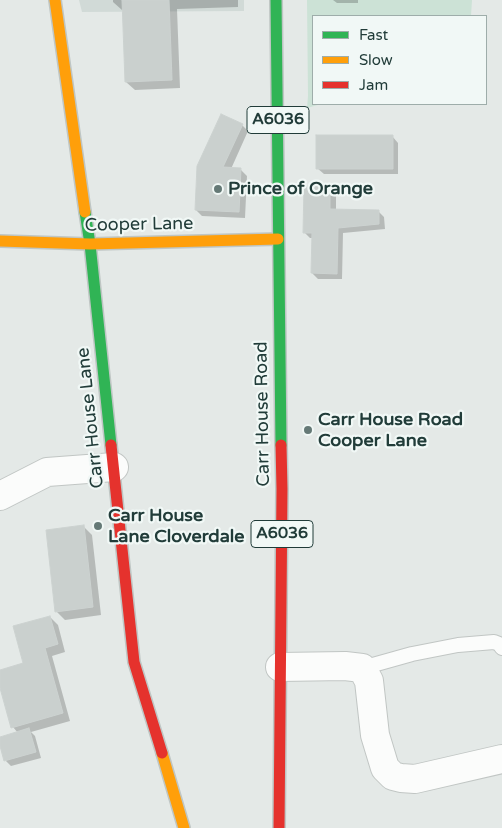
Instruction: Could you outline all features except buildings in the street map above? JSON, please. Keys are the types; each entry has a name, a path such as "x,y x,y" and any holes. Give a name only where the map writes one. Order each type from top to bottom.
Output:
{"main road":[{"name":"Carr House Lane","path":"55,0 90,244 134,662 184,828"},
{"name":"Carr House Road","path":"276,0 282,489 279,828"},
{"name":"Cooper Lane","path":"0,241 90,244 278,239"}],"street":[{"path":"0,496 47,472 114,467"},
{"path":"280,667 346,666 362,668 369,681 375,735 385,768 393,776 415,778 502,758"}],"lane":[{"path":"362,668 412,654 458,646 489,642 499,644 502,648"}],"shaded area":[{"path":"79,0 244,0 244,11 82,12"}],"green space":[{"path":"307,0 472,0 471,15 312,15 312,105 318,105 307,108"}],"traffic: fast":[{"path":"276,0 281,445"},
{"path":"85,212 111,445"}],"traffic: slow":[{"path":"55,0 85,212"},
{"path":"0,241 90,244 278,239"},
{"path":"162,753 184,828"}],"traffic: jam":[{"path":"111,445 134,662 162,753"},
{"path":"279,828 281,445"}],"place":[{"name":"Prince of Orange","path":"218,189"},
{"name":"Carr House Road Cooper Lane","path":"308,430"},
{"name":"Carr House Lane Cloverdale","path":"98,526"}]}
